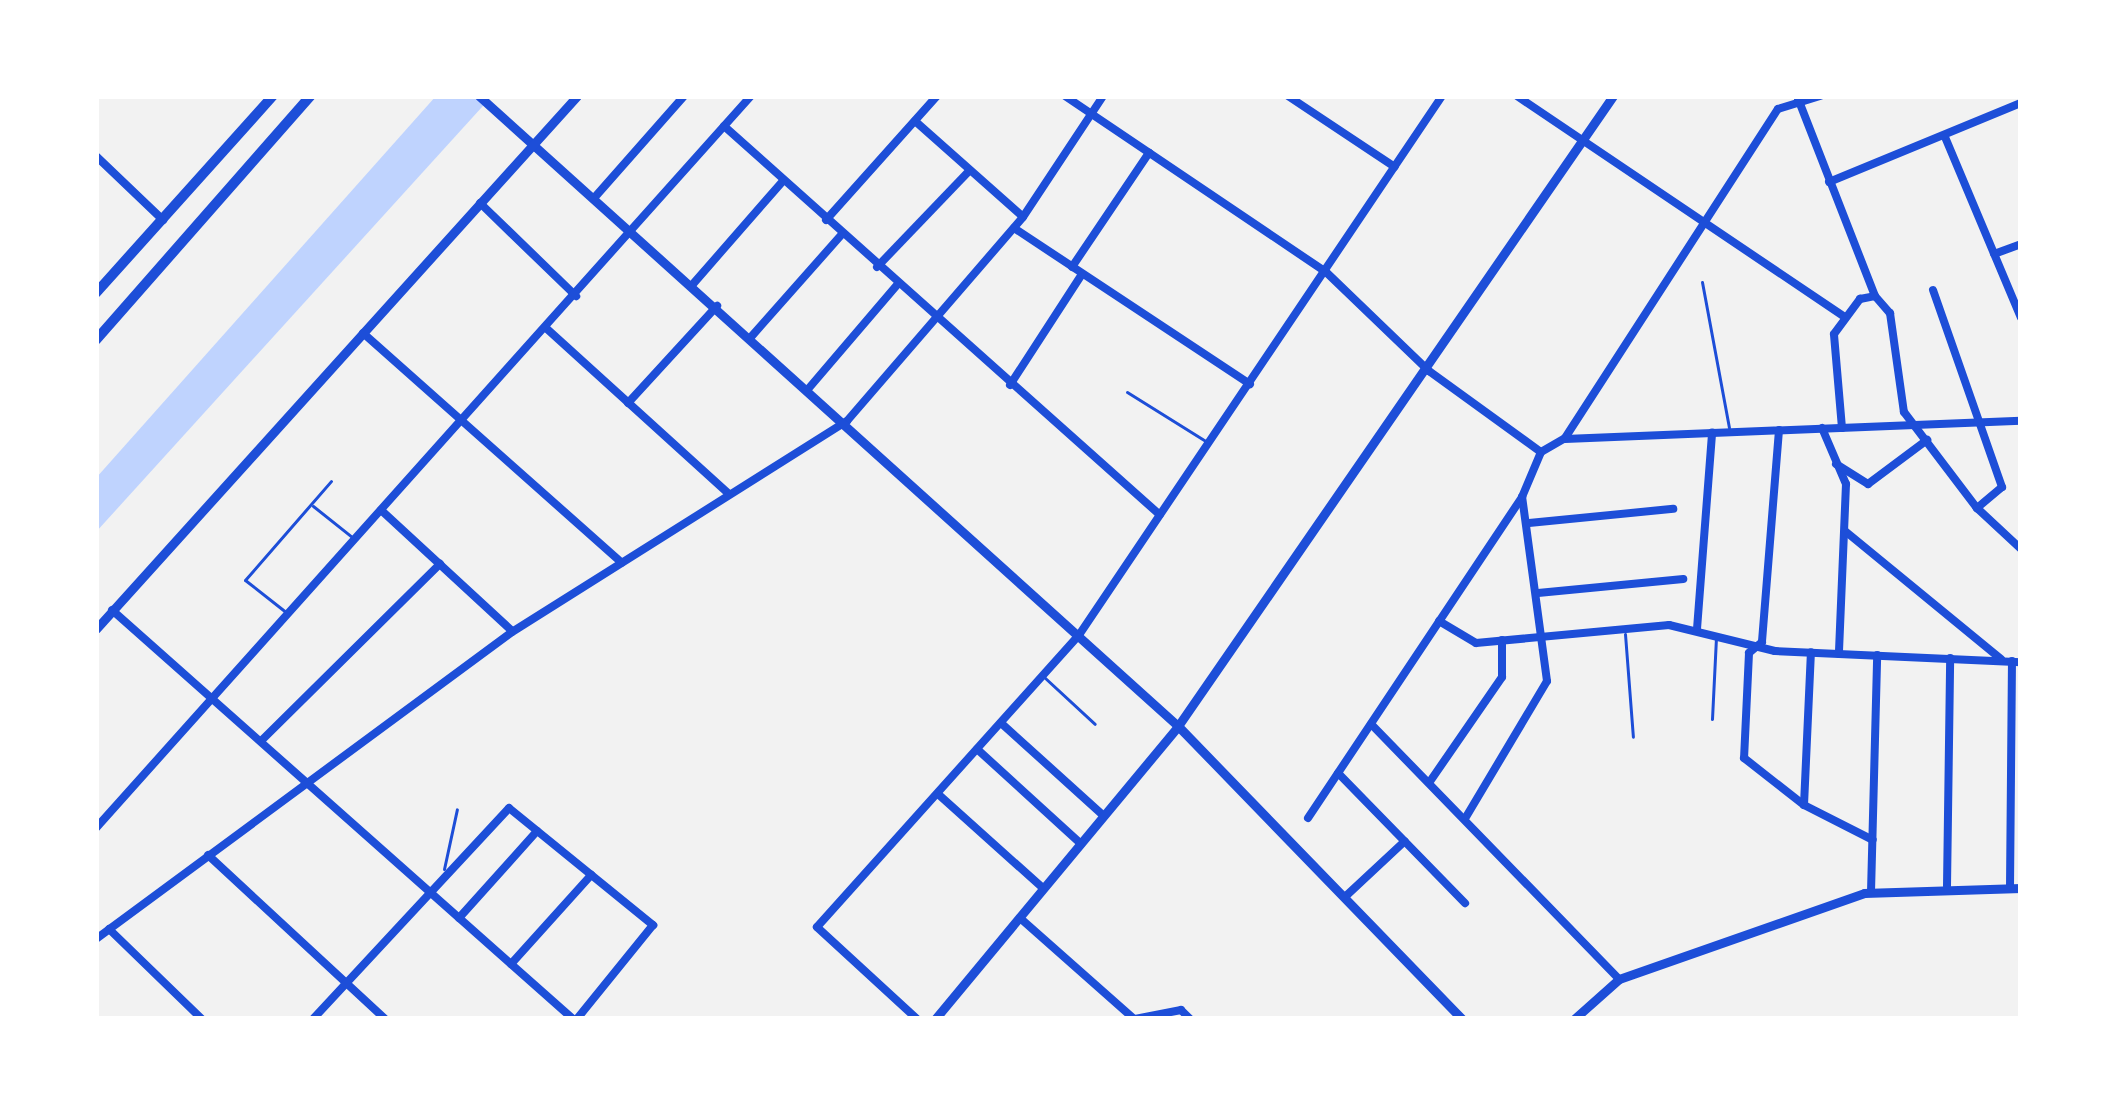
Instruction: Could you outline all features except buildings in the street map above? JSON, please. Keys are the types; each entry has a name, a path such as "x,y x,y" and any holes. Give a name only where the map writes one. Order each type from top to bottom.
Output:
{"main road":[{"path":"96,293 273,96"},
{"path":"96,340 310,96"}],"street":[{"path":"478,96 847,421 1079,634 1347,896 1462,1019"},
{"path":"96,628 577,96"},
{"path":"595,197 684,96"},
{"path":"96,828 752,96"},
{"path":"826,220 937,96"},
{"path":"1065,96 1326,272 1429,371 1541,452"},
{"path":"96,939 512,632 847,421 939,323 1023,217 1103,96"},
{"path":"1288,96 1395,167"},
{"path":"917,1019 817,927 1079,634 1442,96"},
{"path":"1516,96 1845,316"},
{"path":"935,1019 1178,727 1429,371 1613,96"},
{"path":"1308,818 1522,496 1541,452 1563,439 1778,109 1820,96"},
{"path":"1799,100 1874,296 1890,313 1904,412 1977,508 2021,549"},
{"path":"1829,182 2021,103"},
{"path":"915,121 1023,217"},
{"path":"724,127 1160,515"},
{"path":"1945,137 2021,318"},
{"path":"1072,267 1149,153"},
{"path":"96,156 163,220"},
{"path":"877,267 970,171"},
{"path":"693,284 783,181"},
{"path":"479,202 576,296"},
{"path":"1014,228 1250,384"},
{"path":"752,337 842,235"},
{"path":"1994,254 2021,244"},
{"path":"1010,385 1082,274"},
{"path":"809,388 897,285"},
{"path":"1933,290 2002,487 1977,508"},
{"path":"1842,428 1834,334 1859,299 1874,296"},
{"path":"628,403 717,306"},
{"path":"547,328 729,494"},
{"path":"362,332 622,563"},
{"path":"1563,439 2021,421"},
{"path":"1822,428 1846,484 1839,654"},
{"path":"1779,430 1756,646 1749,653 1744,758 1804,805 1873,840"},
{"path":"1697,629 1712,434"},
{"path":"1835,463 1868,484 1927,440"},
{"path":"1466,817 1546,681 1544,634 1522,496"},
{"path":"1529,523 1673,509"},
{"path":"381,510 512,632"},
{"path":"1844,530 2012,661"},
{"path":"261,741 440,564"},
{"path":"1538,593 1683,579"},
{"path":"112,610 215,695 306,782 426,889 511,964 575,1019 653,925 509,808 459,864 444,869 426,889 344,982 313,1019"},
{"path":"1439,622 1476,643 1624,626 1697,629 1756,646 1811,652 2012,661"},
{"path":"1431,780 1502,677 1502,640"},
{"path":"1804,805 1811,652"},
{"path":"1871,892 1877,655"},
{"path":"1947,886 1950,658"},
{"path":"1574,1019 1619,979 1871,892 1947,886 2016,888 2012,661"},
{"path":"1000,723 1104,816"},
{"path":"1370,724 1431,780 1619,979"},
{"path":"977,749 1082,844"},
{"path":"1338,773 1465,903"},
{"path":"938,794 1044,889"},
{"path":"459,918 537,830"},
{"path":"1347,896 1405,841"},
{"path":"208,855 385,1019"},
{"path":"511,964 591,874"},
{"path":"1020,919 1134,1019 1181,1010 1190,1019"},
{"path":"109,929 202,1019"}],"lane":[{"path":"1702,282 1729,433"},
{"path":"1127,392 1209,443"},
{"path":"288,614 245,580 331,482"},
{"path":"312,504 355,539"},
{"path":"1624,626 1633,737"},
{"path":"1712,719 1716,635"},
{"path":"1042,676 1095,724"},
{"path":"444,869 457,809"}],"water":[{"path":"436,96 492,96 96,532 96,478"}]}
